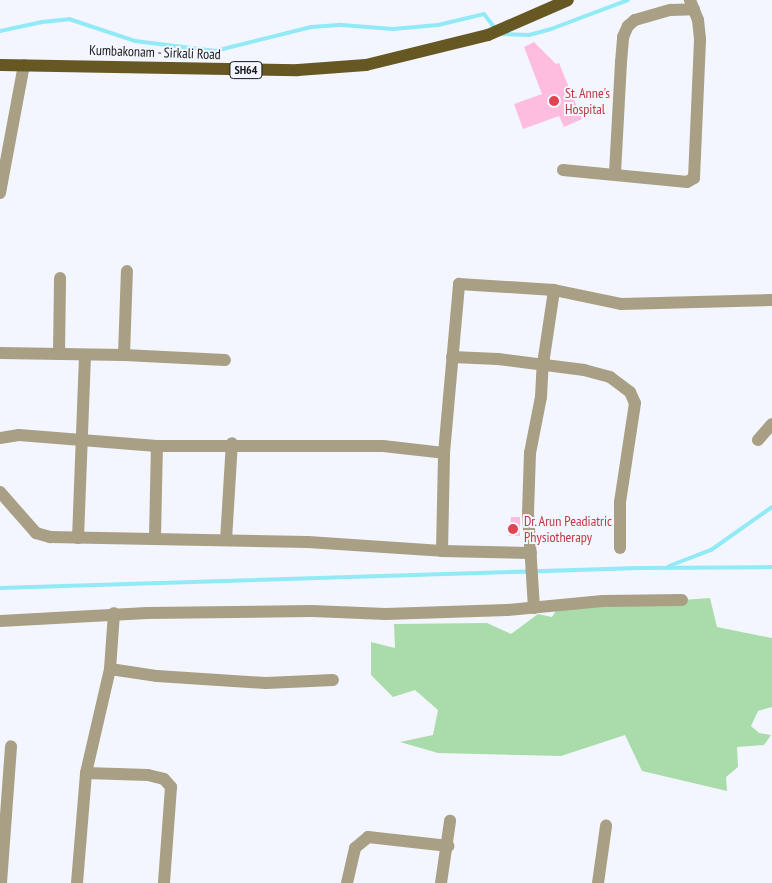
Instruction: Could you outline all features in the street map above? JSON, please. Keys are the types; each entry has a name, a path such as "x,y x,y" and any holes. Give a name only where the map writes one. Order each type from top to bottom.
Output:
{"main road":[{"name":"Kumbakonam - Sirkali Road","path":"0,65 298,70 366,65 488,35 568,0"}],"street":[{"path":"564,170 687,182 694,178 700,39 692,4 636,20 628,26 623,37 615,174"},
{"path":"0,193 24,65"},
{"path":"124,355 128,272"},
{"path":"60,278 60,353"},
{"path":"442,551 444,453 459,284 554,290 621,304 772,300"},
{"path":"534,608 528,513 530,453 542,397 543,364 554,290"},
{"path":"0,353 60,353 85,356 124,355 225,360"},
{"path":"78,538 80,439 85,356"},
{"path":"452,357 543,364 610,377 630,392 635,404 620,502 620,548"},
{"path":"758,440 772,424"},
{"path":"0,438 19,435 157,446 232,444 383,446 444,453"},
{"path":"226,540 232,444"},
{"path":"155,538 157,446"},
{"path":"0,492 36,533 50,537 317,542 532,559"},
{"path":"0,621 114,613 312,611 386,614 534,608 603,601 682,600"},
{"path":"76,883 86,773 110,669 114,613"},
{"path":"110,669 157,676 266,684 333,680"},
{"path":"1,883 11,746"},
{"path":"86,773 148,775 164,779 171,787 164,883"},
{"path":"441,883 448,846 450,822"},
{"path":"598,883 606,826"},
{"path":"347,883 355,848 368,837 448,846"}],"green space":[{"path":"710,598 717,627 772,638 772,707 758,711 751,726 759,733 771,735 764,745 737,747 738,767 726,777 727,791 642,771 625,735 561,756 438,753 400,742 433,735 438,710 415,690 393,697 371,675 371,642 395,648 394,624 487,623 511,634 538,614 552,617 557,609"}],"building":[{"path":"534,42 556,64 559,63 582,119 564,127 559,116 523,129 514,104 542,94 524,47"},
{"path":"511,517 520,517 520,536 509,536"}],"waterway":[{"path":"500,34 529,35 551,29 628,0"},
{"path":"0,31 42,22 69,19 135,41 215,51 311,27 342,25 393,29 438,25 484,14 495,28"},
{"path":"669,566 711,550 772,507"},
{"path":"0,588 639,568 772,567"}],"place":[{"name":"St. Anne's Hospital","path":"554,101"},
{"name":"Dr. Arun Peadiatric Physiotherapy","path":"513,529"}]}
